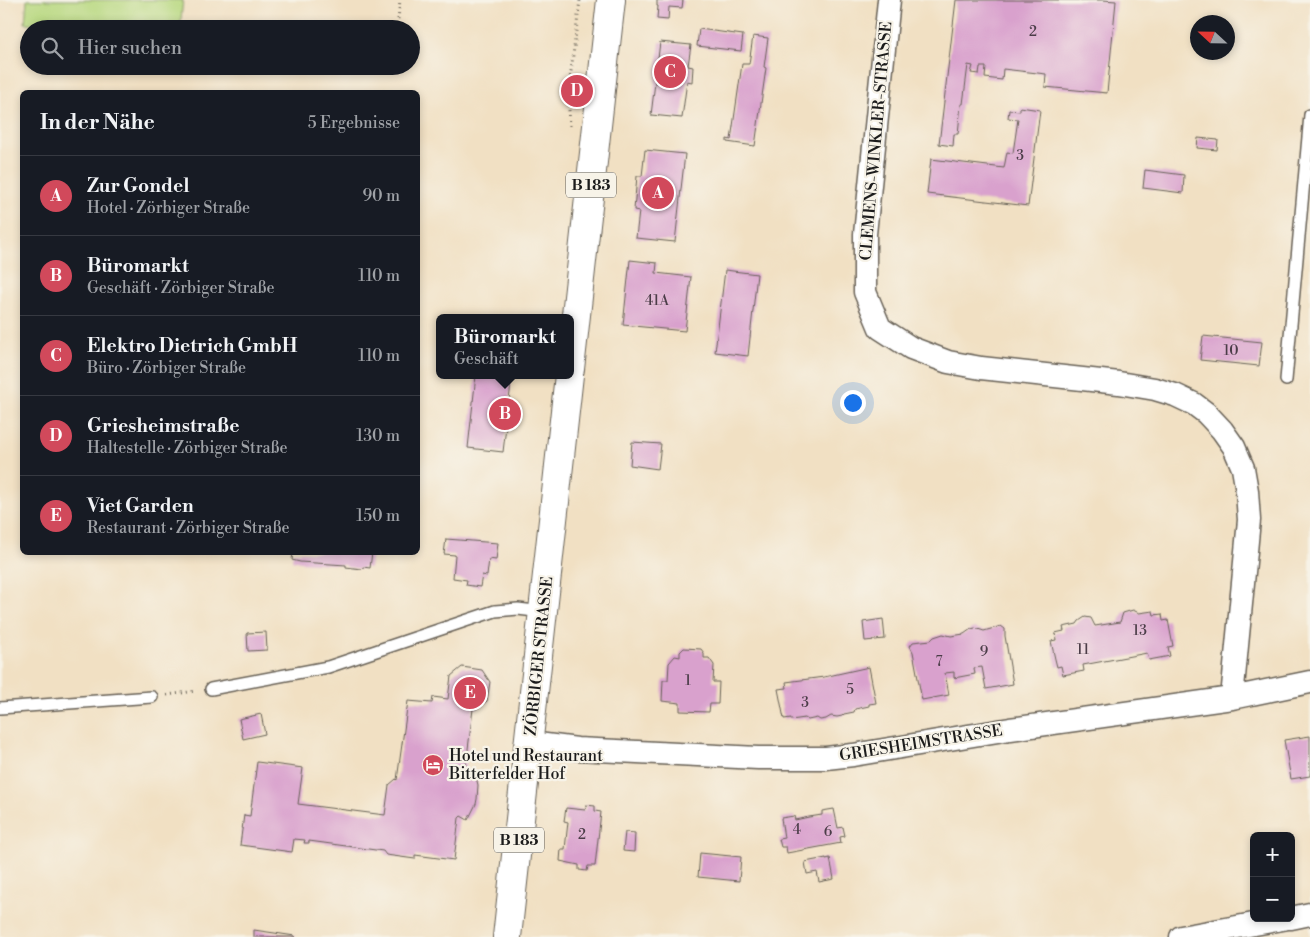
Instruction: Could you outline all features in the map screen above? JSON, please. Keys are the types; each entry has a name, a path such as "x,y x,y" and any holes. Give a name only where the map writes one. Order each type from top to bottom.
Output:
{"main road":[{"name":"B 183","path":"574,333 611,0"},
{"name":"ZÖRBIGER STRASSE","path":"508,937 569,379"}],"street":[{"name":"CLEMENS-WINKLER-STRASSE","path":"889,0 865,234 865,292 880,328 910,348 948,362 981,368 1119,383 1155,389 1175,395 1200,409 1222,430 1234,447 1243,468 1248,491 1249,520 1232,698"},
{"name":"GRIESHEIMSTRASSE","path":"530,743 577,749 758,758 826,758 1010,729 1232,698 1310,682"},
{"path":"1295,917 1310,914"},
{"path":"1181,937 1265,922"}],"lane":[{"path":"1286,380 1310,115"},
{"path":"211,689 328,667 495,611 518,609 543,612"},
{"path":"0,708 152,697"}],"path":[{"path":"398,20 400,0"},
{"path":"152,697 211,689"}],"green space":[{"path":"27,0 183,0 181,20 25,20"}],"building":[{"path":"657,0 683,0 682,8 669,7 668,20 657,19"},
{"path":"956,0 1116,1 1107,93 1045,87 1046,74 1003,69 1002,80 985,78 986,67 980,67 979,74 971,73 973,66 968,65 958,134 954,134 953,146 939,144"},
{"path":"699,29 743,35 741,51 697,46"},
{"path":"753,36 768,38 764,67 766,68 755,146 727,142 727,139 731,140 742,64 749,64"},
{"path":"660,42 691,45 688,66 693,67 692,82 687,81 682,118 651,115"},
{"path":"1020,107 1040,110 1028,206 927,194 931,159 1004,168 1007,152 1013,153 1018,119 1008,118 1009,110 1020,111"},
{"path":"1198,138 1218,140 1217,150 1197,148"},
{"path":"645,150 685,154 675,242 636,238 639,211 634,210 637,176 642,176"},
{"path":"1145,170 1184,175 1183,193 1143,188"},
{"path":"630,260 657,263 656,273 691,277 685,331 623,325"},
{"path":"725,270 757,274 748,356 715,352"},
{"path":"1203,336 1262,342 1259,366 1200,360"},
{"path":"476,379 512,379 503,452 468,448"},
{"path":"632,442 661,444 658,469 630,465"},
{"path":"446,539 498,543 496,560 489,559 487,576 482,575 480,587 466,585 467,580 453,578 455,555 444,554"},
{"path":"293,555 372,555 370,568 363,567 362,569 346,567 346,565 292,560"},
{"path":"1133,610 1139,613 1153,611 1154,615 1162,614 1163,621 1168,620 1173,646 1168,647 1170,656 1149,660 1147,653 1083,665 1084,671 1063,675 1061,666 1057,667 1051,641 1056,640 1055,633 1064,631 1063,627 1077,624 1085,617 1091,618 1095,626 1120,622 1123,613"},
{"path":"883,619 885,639 865,641 863,622"},
{"path":"1001,626 1005,629 1013,684 986,689 982,667 974,668 975,674 954,678 954,672 945,673 949,695 922,700 913,652 910,646 913,642 931,640 943,634 951,636 964,634 975,628 984,631"},
{"path":"266,632 267,650 248,651 247,633"},
{"path":"684,648 701,649 704,653 704,658 709,658 714,665 713,682 719,682 718,704 710,704 709,712 680,711 680,703 662,701 663,680 668,680 669,663 675,656 680,657 680,652"},
{"name":"Hotel und Restaurant Bitterfelder Hof","path":"462,667 482,670 490,682 487,701 473,709 465,773 475,773 478,785 477,799 468,820 461,816 459,818 454,860 415,855 415,859 386,855 383,851 309,841 309,843 304,843 305,840 294,839 292,852 240,845 244,815 250,816 257,762 303,768 298,804 385,815 389,785 397,780 408,701 432,703 433,697 448,699 451,676"},
{"path":"869,667 876,703 855,709 854,712 842,716 831,716 826,719 784,719 778,689 787,688 786,682 824,677"},
{"path":"261,714 265,734 243,739 239,719"},
{"path":"1310,736 1310,776 1291,779 1284,740"},
{"path":"586,805 595,806 595,811 601,812 595,866 588,866 587,871 579,870 579,865 560,861 561,849 565,849 568,822 564,821 566,808 585,810"},
{"path":"834,809 838,828 843,827 845,836 840,837 841,843 787,853 786,847 781,847 779,839 784,838 781,818 794,816 795,820 822,815 822,811"},
{"path":"625,832 635,833 634,852 623,851"},
{"path":"700,853 741,857 739,881 698,877"},
{"path":"830,858 834,879 819,882 817,872 807,874 805,862"},
{"path":"254,930 295,936 295,937 254,937"}],"place":[{"name":"Elektro Dietrich GmbH","path":"670,72"},
{"name":"Griesheimstraße","path":"577,91"},
{"name":"Zur Gondel","path":"658,193"},
{"name":"Büromarkt","path":"505,414"},
{"name":"Viet Garden","path":"470,693"},
{"name":"Hotel und Restaurant Bitterfelder Hof","path":"433,765"}]}
